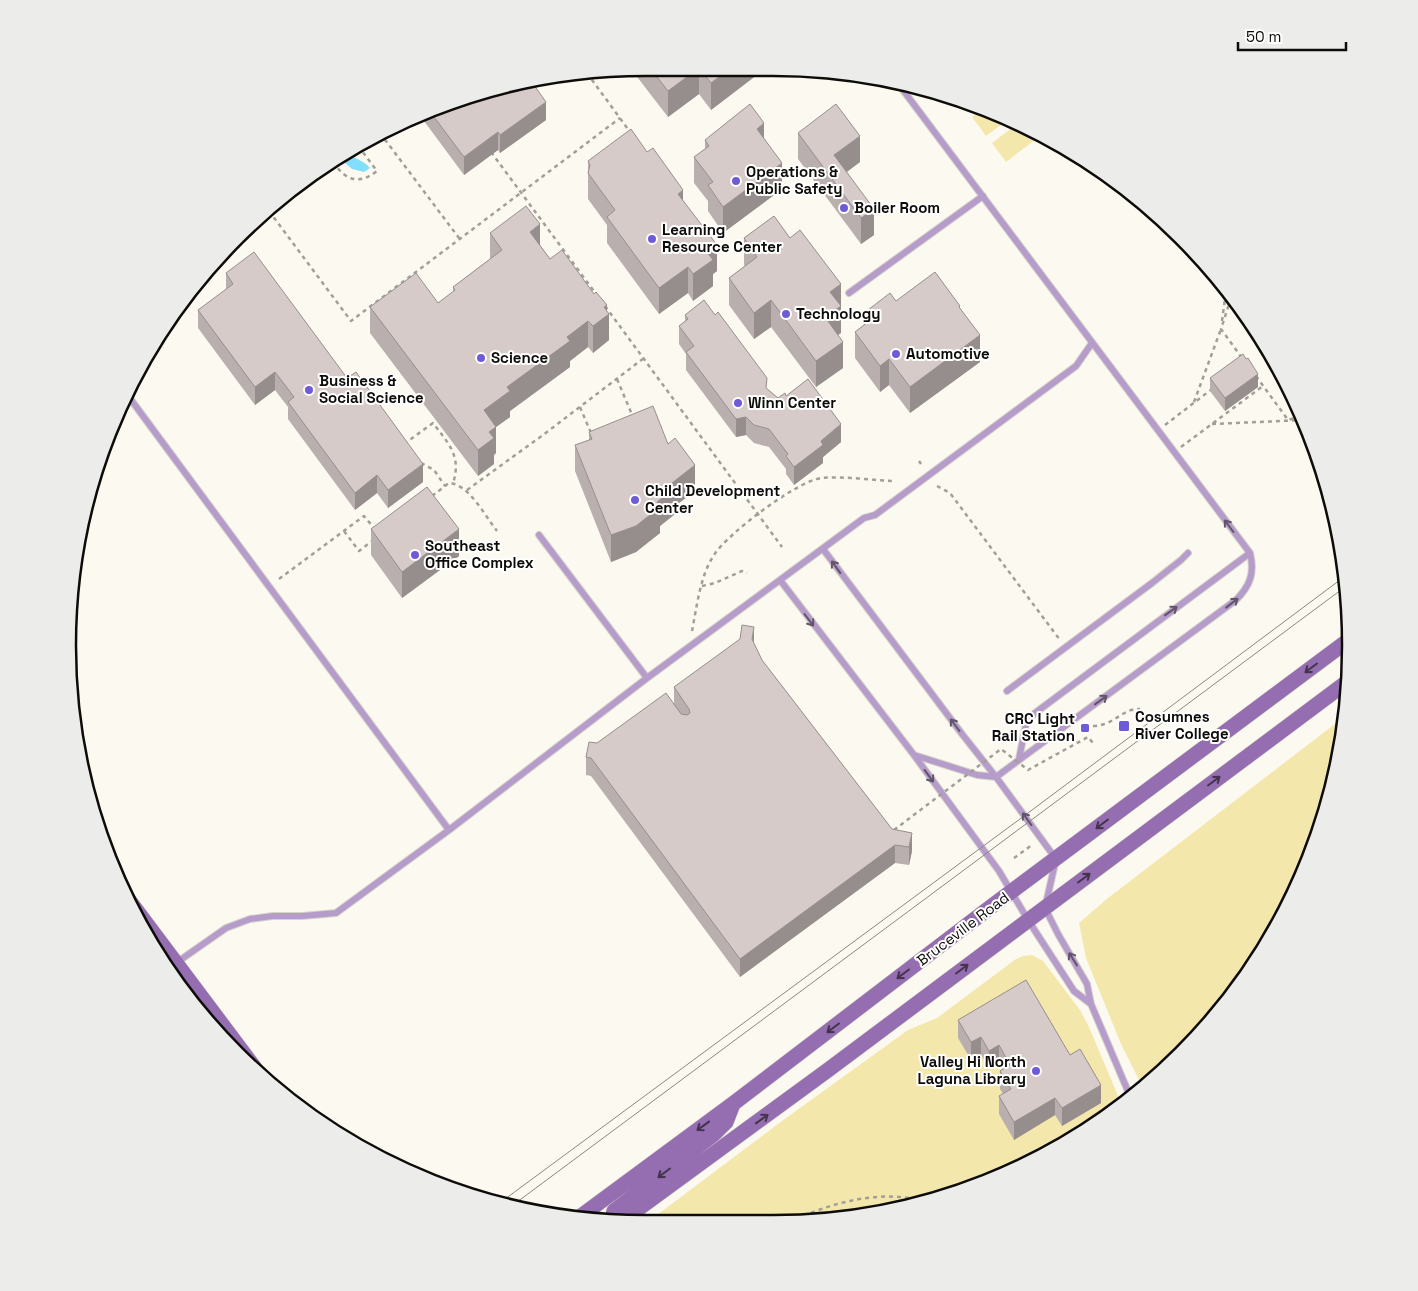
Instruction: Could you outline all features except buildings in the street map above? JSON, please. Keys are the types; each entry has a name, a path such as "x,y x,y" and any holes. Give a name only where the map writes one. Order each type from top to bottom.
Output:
{"main road":[{"name":"Bruceville Road","path":"587,1212 1342,645"},
{"path":"630,1215 820,1076 1341,687"},
{"path":"161,943 210,1012"},
{"path":"613,1214 614,1211 714,1134 726,1122 734,1103"}],"lane":[{"path":"904,92 1250,552 1253,570 1249,584 1236,600 996,777 977,775 914,755"},
{"path":"850,293 983,196"},
{"path":"176,963 226,928 250,919 272,916 336,914 450,830 647,678 864,518 876,515 1076,366 1092,343"},
{"path":"132,401 450,830"},
{"path":"539,535 647,678"},
{"path":"823,549 1056,859 1045,908 1087,984 1091,1004 1127,1090"},
{"path":"1019,759 1026,724 1035,713 1250,552"},
{"path":"1008,691 1152,583 1188,553"},
{"path":"780,580 914,755 999,871 1074,991 1091,1004"}],"path":[{"path":"590,79 632,134"},
{"path":"273,216 351,321 620,118"},
{"path":"385,140 459,238"},
{"path":"337,167 344,175 352,178 360,180 367,178 377,171 363,152"},
{"path":"491,152 597,295"},
{"path":"1225,300 1221,329 1246,363"},
{"path":"603,303 782,547"},
{"path":"1194,402 1229,305"},
{"path":"467,490 644,358"},
{"path":"1252,370 1288,420"},
{"path":"617,379 635,423"},
{"path":"1158,430 1216,386"},
{"path":"1174,452 1263,386"},
{"path":"580,407 594,440"},
{"path":"1288,420 1294,418"},
{"path":"1211,424 1294,420"},
{"path":"400,447 433,423 455,454 456,475 453,483"},
{"path":"419,462 434,470 445,486"},
{"path":"692,631 706,572 714,554 727,539 791,490 820,478 893,481"},
{"path":"430,497 449,483 453,483 467,490 497,530"},
{"path":"937,486 950,493 1060,641"},
{"path":"279,579 364,516 375,529"},
{"path":"344,531 359,551 373,541"},
{"path":"702,586 715,583 742,571 747,572"},
{"path":"1093,726 1109,723 1129,710 1140,709"},
{"path":"893,832 1001,749 1028,770 1088,737 1093,743"},
{"path":"1014,858 1032,845"},
{"path":"810,1214 839,1203 873,1196 910,1197"}],"shaded area":[{"path":"975,114 1001,125 986,136 972,117"},
{"path":"1010,129 1034,141 1006,162 992,143"},
{"path":"1337,723 1331,757 1312,828 1283,897 1265,930 1246,962 1200,1021 1175,1048 1139,1080 1121,1044 1086,958 1079,923 1108,898"},
{"path":"1032,955 1043,961 1080,1010 1119,1097 1089,1119 1024,1156 990,1171 955,1185 884,1204 810,1214 657,1215 908,1030 937,1018 1016,959"}],"water":[{"path":"354,157 370,168 364,172 352,169 345,163"}],"tram line":[{"path":"507,1197 1338,581"},
{"path":"519,1200 1339,591"}],"place":[{"name":"Operations & Public Safety","path":"736,181"},
{"name":"Boiler Room","path":"844,208"},
{"name":"Learning Resource Center","path":"652,239"},
{"name":"Technology","path":"786,314"},
{"name":"Automotive","path":"896,354"},
{"name":"Science","path":"481,358"},
{"name":"Business & Social Science","path":"309,390"},
{"name":"Winn Center","path":"738,403"},
{"name":"Child Development Center","path":"635,500"},
{"name":"Southeast Office Complex","path":"415,555"},
{"name":"Cosumnes River College","path":"1124,726"},
{"name":"CRC Light Rail Station","path":"1085,728"},
{"name":"Valley Hi North Laguna Library","path":"1036,1071"}]}
